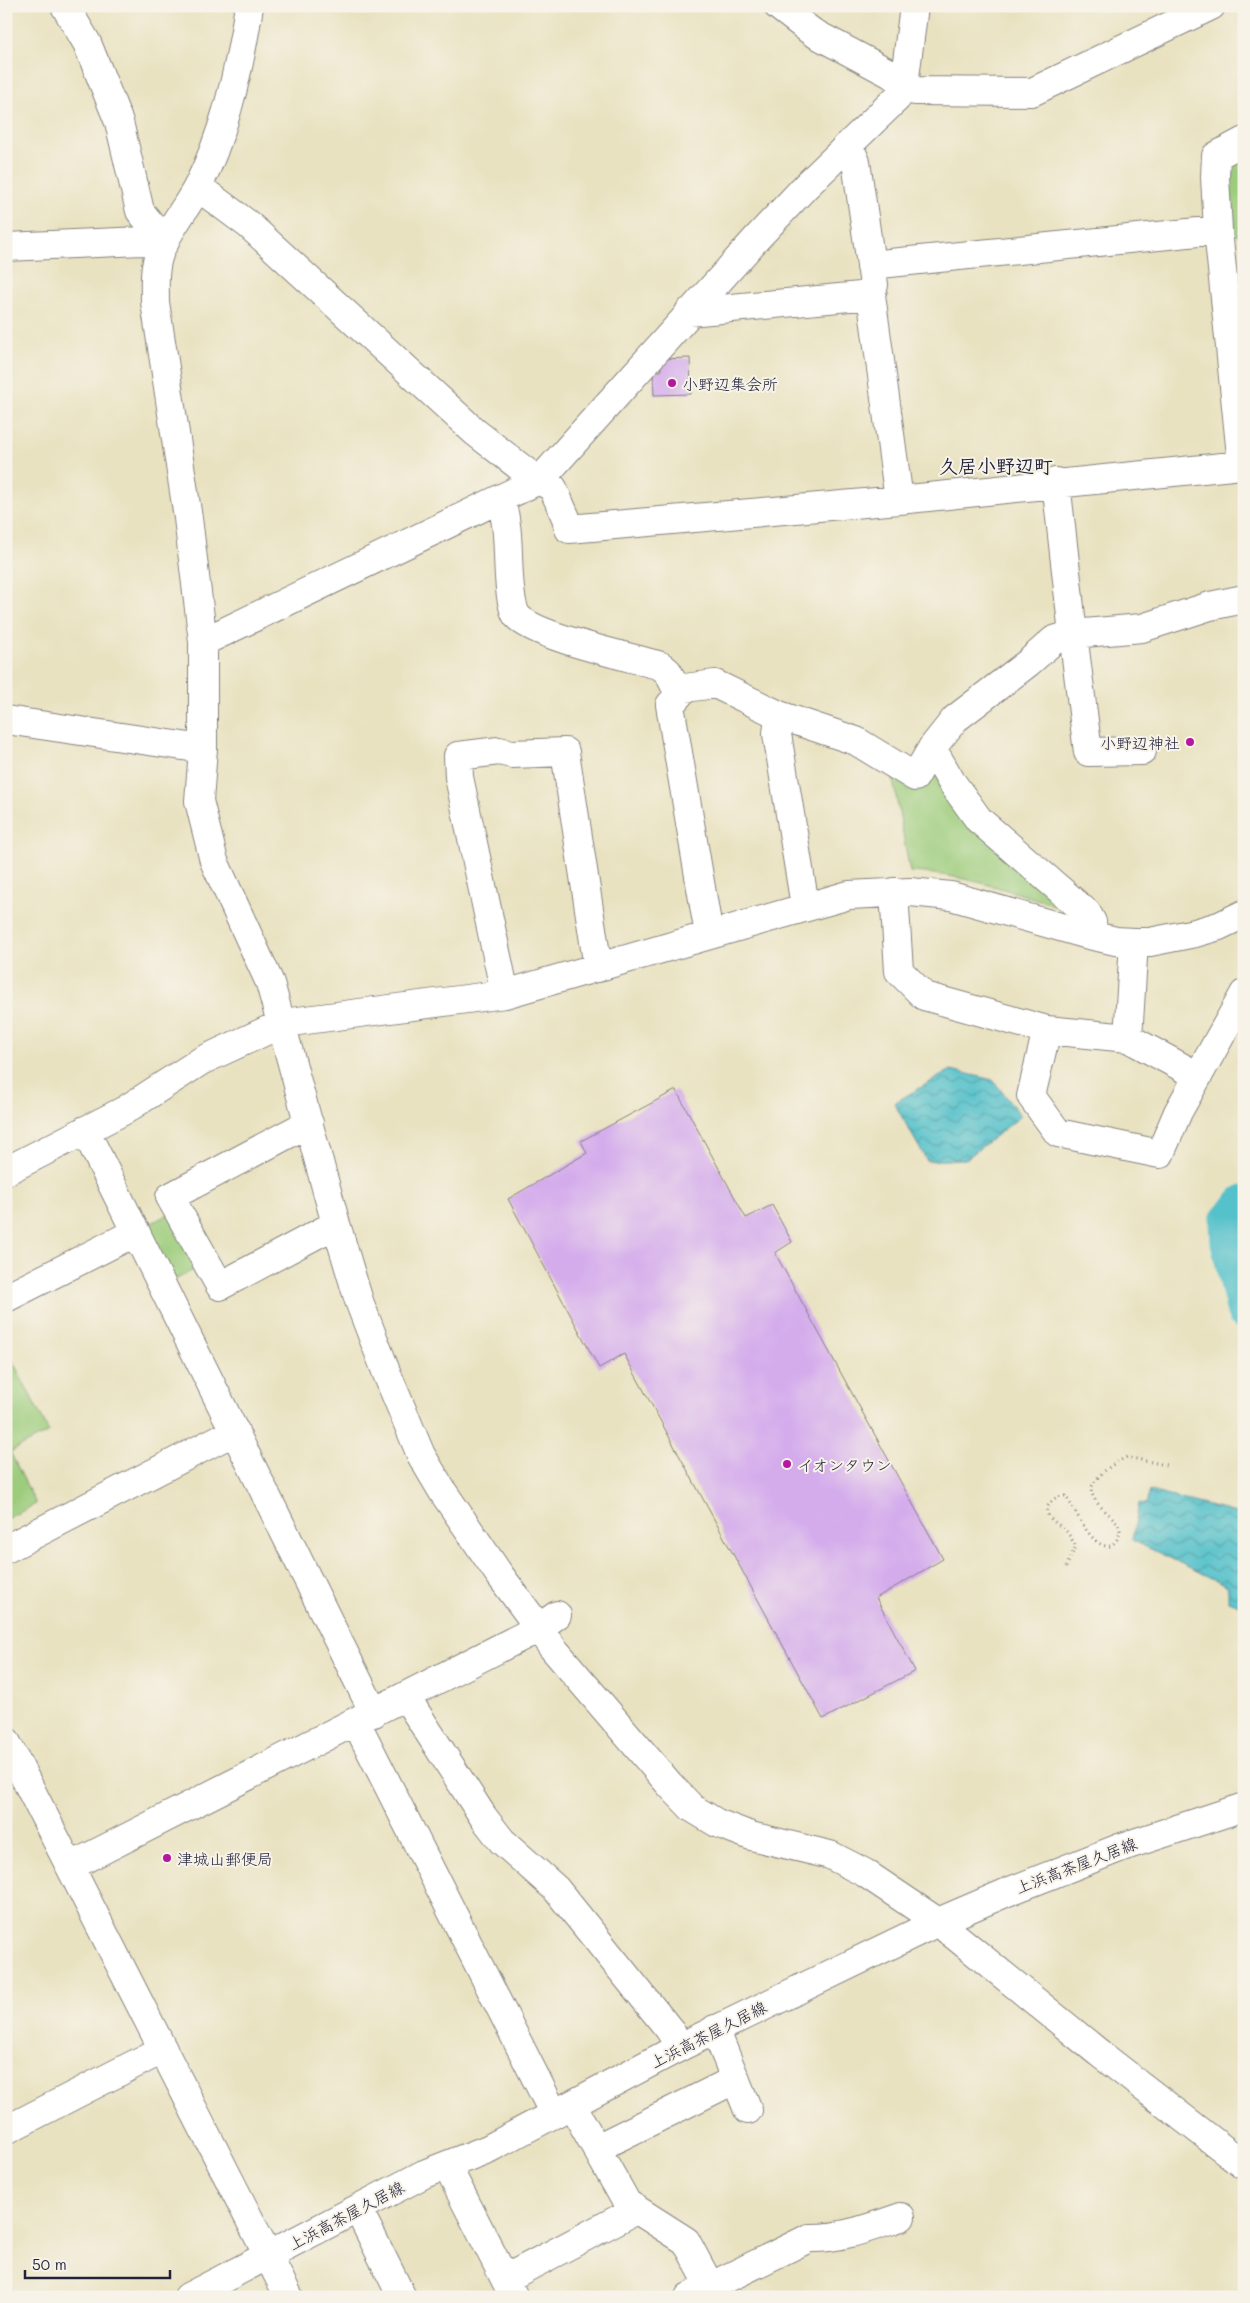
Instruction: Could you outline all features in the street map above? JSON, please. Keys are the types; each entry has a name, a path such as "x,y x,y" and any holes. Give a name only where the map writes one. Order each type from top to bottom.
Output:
{"street":[{"path":"65,6 87,43 120,122 140,210 165,242"},
{"path":"249,6 244,41 231,100 198,187 165,242 156,265 155,302 188,518 203,642 203,749 199,801 214,861 270,983 283,1023 336,1224 359,1301 421,1455 443,1492 499,1574 548,1622 552,1647 670,1785 692,1808 717,1823 751,1836 830,1855 848,1863 938,1922 1099,2053 1244,2165"},
{"path":"778,6 812,32 890,74 914,91 1032,92 1211,6"},
{"path":"203,642 541,479 689,312 806,186 898,98 904,85 914,6"},
{"path":"198,187 248,225 475,432 529,474 541,479 553,488 566,518 568,529 899,500 1056,482 1243,466 1218,230 1215,177 1216,156 1244,141"},
{"path":"849,145 856,162 874,285 871,295 899,500"},
{"path":"871,267 880,264 1218,230"},
{"path":"6,247 142,241 165,242"},
{"path":"689,312 871,295"},
{"path":"1056,482 1088,752 1142,750"},
{"path":"500,499 506,514 512,600 516,615 524,622 560,638 661,666 668,672 679,694"},
{"path":"709,935 670,705 685,688 715,684 779,715 856,741 915,776 932,748 955,719 1028,663 1054,640 1073,634 1142,628 1210,606 1244,599"},
{"path":"779,715 776,734 804,906"},
{"path":"6,720 203,749"},
{"path":"932,748 951,781 979,820 1087,912 1092,922 1094,936"},
{"path":"505,994 459,777 458,756 499,751 512,754 565,752 598,968"},
{"path":"894,892 899,971 924,996 1047,1030 1128,1038 1198,1076"},
{"path":"6,1171 125,1110 201,1061 283,1023 505,994 804,906 849,895 928,892 958,898 1094,936 1134,942 1150,942 1195,933 1219,926 1244,914"},
{"path":"1128,1038 1134,942"},
{"path":"1047,1030 1030,1096 1058,1133 1160,1154 1178,1112 1244,994"},
{"path":"309,1124 170,1197 220,1286 336,1224"},
{"path":"85,1130 235,1431 365,1717 563,2109 596,2148 632,2212 508,2291 447,2166"},
{"path":"6,1298 136,1232"},
{"path":"6,1549 235,1431"},
{"path":"71,1866 548,1622"},
{"path":"406,1696 484,1818 502,1841 556,1889 670,2028 680,2047"},
{"path":"6,1741 289,2297"},
{"name":"上浜高茶屋久居線","path":"188,2297 424,2174 488,2149 715,2029 938,1922 1010,1891 1122,1847 1244,1807"},
{"path":"715,2029 748,2110"},
{"path":"6,2130 162,2050"},
{"path":"596,2148 736,2079"},
{"path":"628,2204 686,2241 699,2291 809,2238 822,2238 852,2233 901,2217"},
{"path":"364,2223 402,2297"}],"path":[{"path":"1066,1567 1076,1546 1066,1530 1050,1519 1046,1511 1048,1505 1053,1500 1066,1496 1092,1538 1100,1545 1111,1546 1120,1535 1120,1529 1114,1518 1094,1502 1091,1488 1095,1480 1103,1471 1127,1457 1166,1465"}],"green space":[{"path":"1242,149 1244,236 1224,232 1223,161"},
{"path":"929,767 1076,911 973,881 910,872 891,769"},
{"path":"170,1213 199,1267 169,1283 141,1229"},
{"path":"6,1348 49,1432 10,1452 36,1504 6,1519"}],"water":[{"path":"951,1070 993,1080 1021,1116 966,1159 927,1161 894,1103"},
{"path":"1150,1491 1244,1515 1244,1607 1228,1601 1228,1586 1132,1540 1139,1503 1146,1504"}],"building":[{"name":"小野辺集会所","path":"690,358 691,394 654,395 653,371 661,371 661,359"},
{"name":"イオンタウン","path":"676,1090 746,1218 772,1205 792,1242 775,1253 943,1559 876,1598 915,1671 823,1719 624,1354 599,1368 508,1199 587,1153 581,1141"}],"waterway":[{"path":"1244,1202 1227,1221 1228,1243 1244,1312"}],"place":[{"name":"小野辺集会所","path":"672,383"},
{"name":"小野辺神社","path":"1190,742"},
{"name":"イオンタウン","path":"787,1464"},
{"name":"津城山郵便局","path":"167,1858"}],"district":[{"name":"久居小野辺町","path":"996,465"}]}
